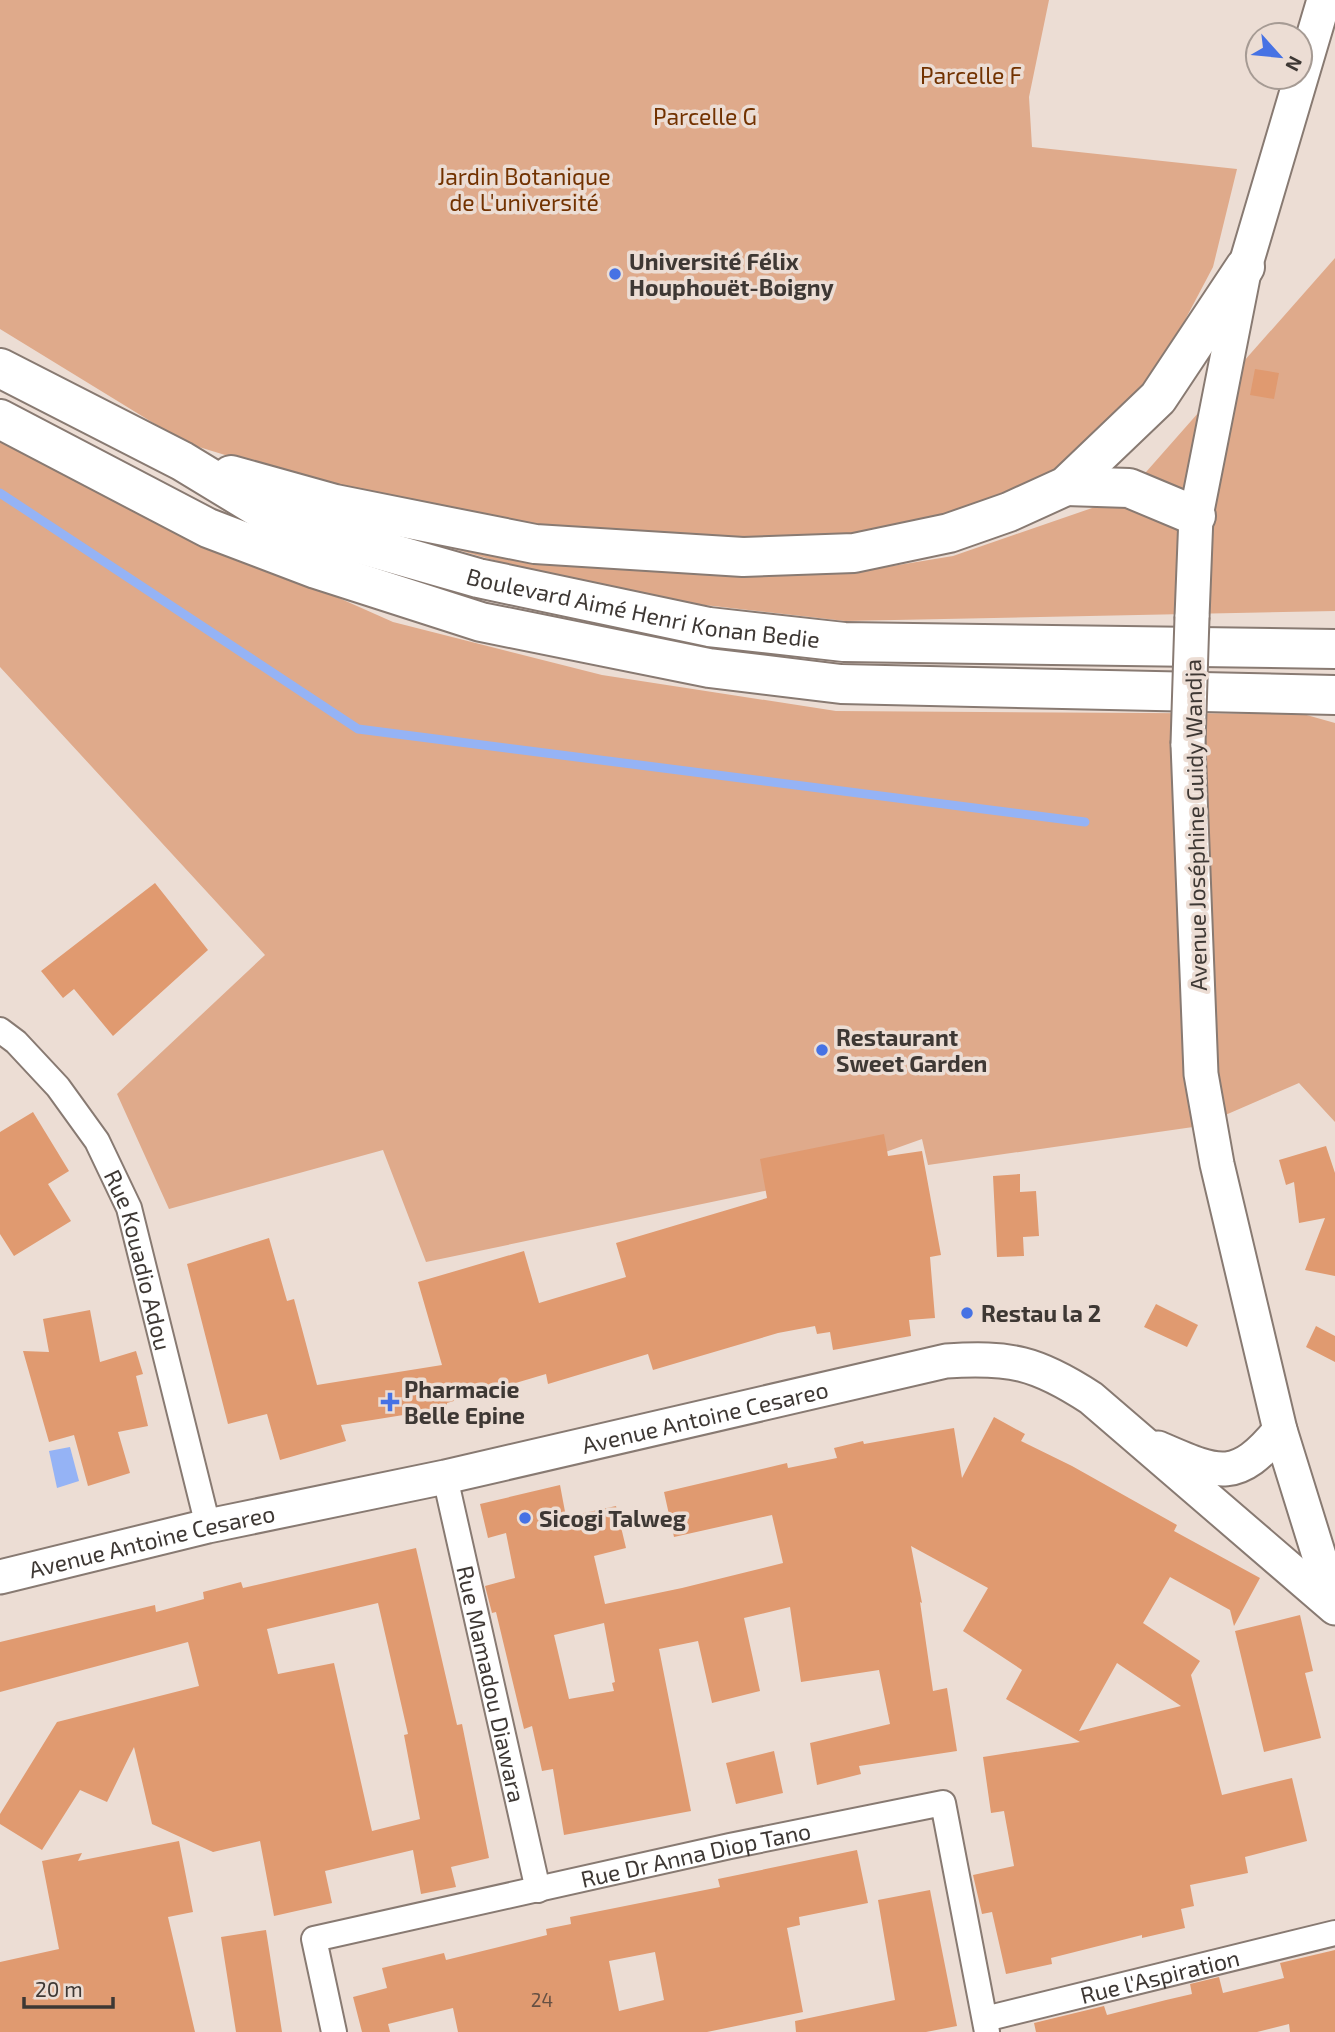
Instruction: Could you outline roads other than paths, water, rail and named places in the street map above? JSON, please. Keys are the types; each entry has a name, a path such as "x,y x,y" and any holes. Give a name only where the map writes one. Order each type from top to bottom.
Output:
{"highway":[{"path":"182,461 335,504 536,544 743,557 855,553 949,533 1009,512 1066,486 1158,398 1245,268"},
{"name":"Boulevard Aimé Henri Konan Bedie","path":"0,368 182,461 266,512 324,534 478,578 709,627 844,642 1335,649"},
{"name":"Boulevard Aimé Henri Konan Bedie","path":"0,419 208,528 317,569 481,622 709,668 841,684 1335,695"},
{"path":"1066,486 1129,488 1196,516"}],"street":[{"name":"Avenue Joséphine Guidy Wandja","path":"1324,0 1245,268 1196,516 1188,744 1201,1074 1217,1164 1280,1430 1335,1608"},
{"name":"Rue Kouadio Adou","path":"0,1030 24,1051 74,1109 97,1141 129,1208 208,1526"},
{"name":"Avenue Antoine Cesareo","path":"0,1577 208,1526 445,1478 946,1361 993,1358 1048,1372 1091,1398 1335,1608"},
{"path":"1137,1439 1194,1463 1215,1469 1231,1469 1259,1457 1280,1430"},
{"name":"Rue Mamadou Diawara","path":"445,1478 538,1890"},
{"name":"Rue Dr Anna Diop Tano","path":"334,2032 314,1939 730,1846 943,1803 986,2026"},
{"name":"Rue l'Aspiration","path":"986,2026 1335,1933"}],"water":[{"path":"70,1447 79,1481 57,1488 49,1451"}],"waterway":[{"path":"0,493 358,729 1085,822"}],"place":[{"name":"Université Félix Houphouët-Boigny","path":"615,274"},
{"name":"Restaurant Sweet Garden","path":"822,1050"},
{"name":"Restau la 2","path":"967,1313"},
{"name":"Pharmacie Belle Epine","path":"390,1402"},
{"name":"Sicogi Talweg","path":"525,1518"}],"park label":[{"name":"Parcelle F","path":"971,75"},
{"name":"Parcelle G","path":"705,116"},
{"name":"Jardin Botanique de L'université","path":"524,189"}]}
